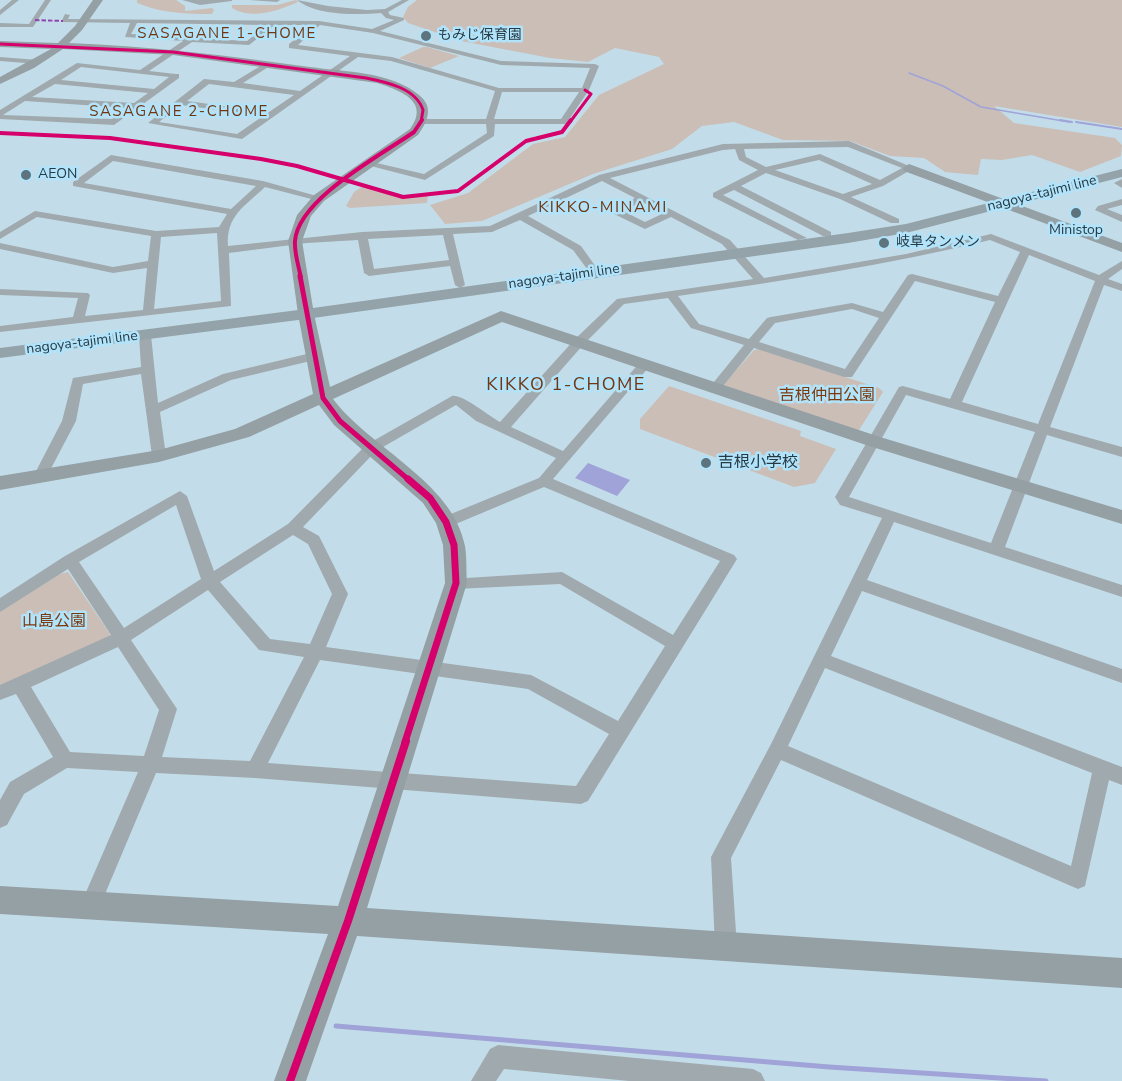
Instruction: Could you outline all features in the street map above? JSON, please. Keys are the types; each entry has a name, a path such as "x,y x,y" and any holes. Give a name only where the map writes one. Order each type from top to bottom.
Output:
{"main road":[{"name":"nagoya-tajimi line","path":"0,345 305,310 886,232 1122,165"},
{"name":"nagoya-tajimi line","path":"0,353 145,335 460,285 735,251 895,221 1122,173"}],"street":[{"path":"0,13 16,0"},
{"path":"0,25 31,26 48,0"},
{"path":"0,81 38,62 62,46 85,22 98,0"},
{"path":"189,0 229,0 228,10"},
{"path":"252,0 278,0"},
{"path":"300,0 311,6 327,8 382,10 392,8 406,0"},
{"path":"327,8 335,0"},
{"path":"373,31 402,19 388,17 382,10"},
{"path":"243,22 246,14"},
{"path":"35,20 65,18 85,22 319,23 373,31 517,65 595,66 585,90 562,122 423,121"},
{"path":"134,22 127,36 249,43 274,22"},
{"path":"319,23 292,46 394,60 499,90 585,90"},
{"path":"142,72 191,39"},
{"path":"0,44 174,52 330,73 378,81 399,88 416,98 424,110 423,121 398,145 319,198 304,215 295,241 305,310 323,398 340,421 430,498 446,522 454,545 456,583 391,780 348,921 290,1081"},
{"path":"0,57 17,44"},
{"path":"455,60 465,54"},
{"path":"299,93 207,81 152,123 239,137 356,55"},
{"path":"0,57 38,62"},
{"path":"237,84 267,64"},
{"path":"80,65 176,76 114,122 0,115 80,65"},
{"path":"435,71 445,65"},
{"path":"52,81 155,91"},
{"path":"368,164 426,177 490,134 499,90"},
{"path":"24,99 135,106"},
{"path":"180,102 270,115"},
{"path":"225,250 362,235 492,229 602,177 723,147 849,144 1122,248"},
{"path":"817,145 820,157"},
{"path":"739,146 742,158 765,170 843,197 895,221"},
{"path":"802,238 716,195 765,170 820,157 880,184"},
{"path":"233,212 76,184 111,158 263,184 319,198"},
{"path":"843,197 880,184 909,168"},
{"path":"602,177 672,213 735,251 761,281"},
{"path":"0,329 227,304 222,230 233,212 263,184"},
{"path":"734,186 827,234"},
{"path":"642,198 615,211 645,226 672,213"},
{"path":"1122,202 1100,210 1122,219"},
{"path":"0,236 35,214 156,234 222,230"},
{"path":"521,216 577,248 591,267"},
{"path":"447,231 460,285"},
{"path":"148,314 151,264 156,234"},
{"path":"362,235 369,273 455,262"},
{"path":"502,428 579,342 621,302 893,260 991,237 1122,288"},
{"path":"0,246 113,270 151,264"},
{"path":"954,405 1001,300 1026,251"},
{"path":"893,260 912,277 1001,300"},
{"path":"996,550 1101,279 1122,264"},
{"path":"671,294 695,326 848,374 912,277"},
{"path":"0,292 84,295 78,322"},
{"path":"715,388 771,320 852,306 886,316"},
{"path":"0,483 159,456 242,433 501,316 873,441 1122,517"},
{"path":"145,335 145,370 154,410 159,456"},
{"path":"154,410 226,377 315,356"},
{"path":"446,522 544,481 645,364"},
{"path":"41,475 69,421 77,381 145,370"},
{"path":"1122,452 903,390 842,496 845,501 1122,591"},
{"path":"0,693 121,638 293,528 371,448 457,399 481,418 565,457"},
{"path":"0,819 17,788 65,760 255,770 581,795 729,559 544,481"},
{"path":"3,599 180,496 210,581 265,645 531,682 622,732"},
{"path":"726,947 721,857 777,750 890,516"},
{"path":"255,770 316,651 340,594 314,540 293,528"},
{"path":"70,560 168,709 150,765 90,906"},
{"path":"456,583 562,578 675,644"},
{"path":"858,583 1122,676"},
{"path":"821,659 1122,776"},
{"path":"19,683 65,760"},
{"path":"777,750 1078,879 1102,769"},
{"path":"0,900 1122,973"},
{"path":"483,1081 498,1057 708,1079 753,1081"}],"green space":[{"path":"137,0 176,0 185,6 185,11 212,8 214,10 212,14 174,12 155,9 137,3"},
{"path":"296,0 298,2 265,13 240,12 232,8 232,5 277,5"},
{"path":"417,0 1122,0 1122,127 994,106 1014,123 1115,138 1122,145 1121,156 1080,172 1032,155 1002,160 981,159 978,175 945,172 924,158 890,156 850,141 783,140 734,122 702,126 672,149 593,174 482,221 445,224 430,205 468,193 533,144 565,137 599,95 664,64 659,57 615,48 588,62 550,58 461,41 408,23 403,17 408,7"},
{"path":"423,47 459,56 430,68 399,58"},
{"path":"363,186 403,197 428,194 427,203 350,208 346,206 354,192"},
{"name":"吉根仲田公園","path":"759,349 879,388 883,392 859,430 853,430 725,387 724,384 754,350"},
{"path":"669,386 801,431 800,436 836,449 815,483 794,487 640,429 640,419"},
{"name":"山島公園","path":"68,572 110,634 109,639 0,689 0,611 60,574"}],"water":[{"path":"588,463 630,480 617,496 575,478"}],"waterway":[{"path":"909,73 943,86 981,107 1069,122"},
{"path":"1060,120 1072,122"},
{"path":"1076,122 1122,129"},
{"path":"336,1026 829,1067 1046,1081"}],"marked path":[{"path":"35,20 63,21"}],"cycle path":[{"path":"0,44 173,52 353,75 393,85 415,97 422,105 422,119 414,132 319,198 304,215 295,241 306,314 323,398 340,421 430,498 446,522 454,545 456,583 348,921 290,1081"},
{"path":"0,133 110,138 261,159 297,166 403,197 458,191 526,141 562,132 591,94 585,90"}],"place":[{"name":"もみじ保育園","path":"426,36"},
{"name":"AEON","path":"26,175"},
{"name":"Ministop","path":"1076,213"},
{"name":"岐阜タンメン","path":"884,243"},
{"name":"吉根小学校","path":"706,463"}],"district":[{"name":"SASAGANE 1-CHOME","path":"227,34"},
{"name":"SASAGANE 2-CHOME","path":"179,112"},
{"name":"KIKKO-MINAMI","path":"603,208"},
{"name":"KIKKO 1-CHOME","path":"566,386"}]}
